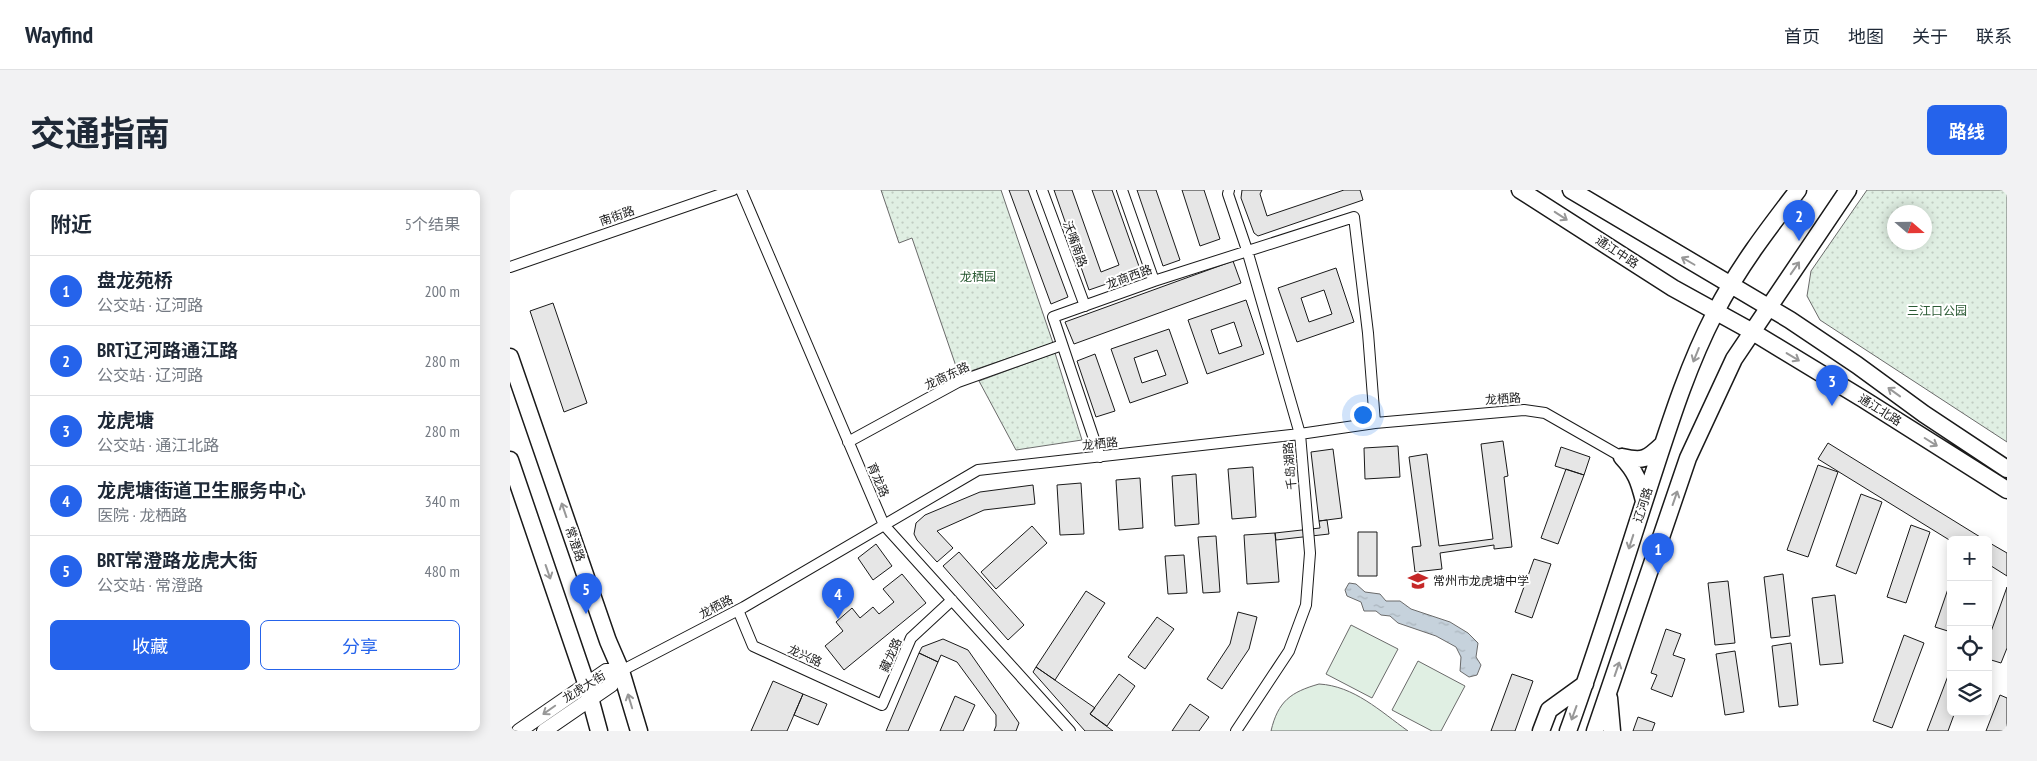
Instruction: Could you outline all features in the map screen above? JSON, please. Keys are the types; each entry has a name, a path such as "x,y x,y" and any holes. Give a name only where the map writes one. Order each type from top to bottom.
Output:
{"main road":[{"name":"通江中路","path":"1520,190 1673,288 1751,332"},
{"path":"1571,190 1730,286 1755,247 1798,190"},
{"path":"1595,731 1688,458 1734,359 1848,190"},
{"name":"辽河路","path":"1568,731 1674,409 1701,342 1730,286"},
{"name":"通江北路","path":"1730,286 1849,360 1924,414 2007,469"},
{"name":"通江北路","path":"1751,332 1863,399 2007,490"},
{"name":"常澄路","path":"510,357 608,641 621,671 639,731"},
{"path":"1622,457 1637,460 1649,457 1663,444"},
{"path":"1622,457 1633,469 1639,480 1644,501"},
{"path":"510,460 588,691 599,731"},
{"path":"1541,731 1549,710 1585,684"},
{"path":"1609,694 1612,731"}],"street":[{"name":"南街路","path":"510,267 733,190"},
{"name":"育龙路","path":"741,190 884,525 1070,731"},
{"name":"沃嘴南路","path":"1042,190 1085,306"},
{"path":"1122,190 1154,280"},
{"name":"千岛湖路","path":"1229,190 1228,194 1247,250 1300,434 1310,552 1306,605 1289,651 1236,731"},
{"name":"龙商西路","path":"1100,456 1053,318 1154,280 1354,217 1368,333 1375,423"},
{"name":"龙商东路","path":"848,442 958,382 1062,346"},
{"name":"龙栖路","path":"621,671 738,610 978,470 1300,434 1375,423 1524,410 1545,413 1622,457"},
{"name":"藏龙路","path":"882,704 911,638 952,600"},
{"name":"龙兴路","path":"738,610 753,646 882,704"},
{"name":"龙虎大街","path":"544,731 588,691 606,671 621,671"},
{"name":"龙虎大街","path":"519,731 588,691"}],"green space":[{"name":"龙栖园","path":"881,190 1001,190 1053,343 959,375 912,238 899,243"},
{"name":"三江口公园","path":"1867,190 2007,190 2007,442 1820,320 1807,296 1811,271"},
{"path":"1055,353 1082,440 1016,450 979,381"},
{"path":"1351,625 1398,649 1372,698 1326,674"},
{"path":"1418,661 1465,686 1441,731 1432,731 1392,710"},
{"path":"1319,684 1344,689 1355,694 1408,731 1271,731 1278,712 1287,699 1301,690"}],"water":[{"path":"1349,583 1356,584 1365,592 1380,594 1386,601 1400,601 1411,609 1450,622 1468,633 1478,643 1476,657 1481,665 1477,675 1469,677 1460,671 1461,657 1456,647 1436,636 1398,623 1390,616 1381,615 1376,611 1364,611 1361,602 1347,596 1345,590"}],"building":[{"path":"1009,190 1028,190 1068,297 1051,304"},
{"path":"1054,190 1072,190 1101,272 1119,265 1092,190 1112,190 1141,272 1089,290"},
{"path":"1137,190 1156,190 1180,260 1163,266"},
{"path":"1182,190 1204,190 1220,239 1200,246"},
{"path":"1242,190 1262,190 1260,194 1267,216 1344,190 1360,190 1363,200 1258,236 1254,233 1241,198"},
{"path":"1233,261 1241,283 1074,344 1065,322"},
{"path":"1336,268 1354,322 1297,342 1278,288","holes":["1324,290 1332,314 1309,322 1301,298"]},
{"path":"1246,300 1264,354 1207,374 1188,320","holes":["1234,322 1242,346 1219,354 1211,330"]},
{"path":"553,303 587,403 564,412 530,311"},
{"path":"1169,329 1188,383 1130,403 1111,349","holes":["1157,350 1166,375 1142,383 1134,358"]},
{"path":"1095,354 1115,411 1096,417 1077,361"},
{"path":"1503,441 1508,476 1504,477 1512,547 1494,549 1494,545 1440,553 1442,569 1415,572 1412,547 1421,546 1409,457 1427,454 1439,546 1493,539 1481,444"},
{"path":"1828,443 1979,536 1947,536 1947,539 1818,459"},
{"path":"1398,446 1400,477 1365,479 1364,448"},
{"path":"1561,447 1590,457 1584,475 1555,466"},
{"path":"1333,449 1342,518 1319,521 1311,452"},
{"path":"1818,465 1838,472 1808,557 1787,550"},
{"path":"1253,467 1256,517 1232,519 1228,469"},
{"path":"1566,469 1584,475 1558,544 1541,538"},
{"path":"1196,474 1199,524 1175,526 1172,476"},
{"path":"1140,478 1143,528 1119,530 1116,480"},
{"path":"1081,483 1084,534 1060,535 1057,485"},
{"path":"1033,485 1035,504 984,510 937,531 953,548 937,562 914,534 916,523 925,515 980,492"},
{"path":"1861,494 1882,502 1856,574 1836,566"},
{"path":"1327,520 1329,534 1276,540 1275,533 1320,528 1319,521"},
{"path":"1911,525 1930,532 1906,603 1887,597"},
{"path":"1032,526 1047,543 996,589 981,572"},
{"path":"1358,532 1377,532 1377,576 1358,576"},
{"path":"1275,533 1279,582 1247,584 1244,535"},
{"path":"1216,536 1220,592 1203,593 1198,537"},
{"path":"876,544 892,566 873,580 858,558"},
{"path":"1992,544 2007,553 2007,576 1992,567"},
{"path":"959,552 1024,625 1008,640 943,566"},
{"path":"1184,555 1187,593 1168,594 1165,556"},
{"path":"1534,559 1551,564 1532,618 1515,612"},
{"path":"902,574 926,603 844,670 825,646 843,631 836,622 852,608 860,618 873,607 879,614 894,602 883,589"},
{"path":"1783,574 1790,636 1771,638 1764,577"},
{"path":"1728,581 1735,643 1715,645 1708,583"},
{"path":"2007,587 2007,648 2001,663 1992,660 1992,629"},
{"path":"1086,591 1105,603 1055,680 1036,667"},
{"path":"1947,592 1947,631 1935,627"},
{"path":"1835,595 1843,663 1820,665 1812,598"},
{"path":"1238,612 1257,617 1249,649 1222,689 1207,679 1230,644"},
{"path":"1157,617 1174,629 1145,669 1128,657"},
{"path":"1666,629 1681,634 1673,655 1685,659 1672,697 1651,689 1657,675 1651,673"},
{"path":"1904,635 1924,643 1892,728 1873,721"},
{"path":"943,639 968,650 1019,723 1016,731 994,731 996,715 957,662 941,655 938,662 919,653 922,647"},
{"path":"1791,643 1798,705 1779,707 1772,646"},
{"path":"1735,651 1744,712 1725,715 1716,654"},
{"path":"919,653 938,662 908,731 886,731"},
{"path":"1036,667 1095,708 1090,714 1113,731 1085,731 1033,672"},
{"path":"1119,674 1135,686 1107,726 1090,714"},
{"path":"1512,674 1533,681 1515,731 1491,731"},
{"path":"1947,678 1947,716 1954,716 1948,731 1927,731"},
{"path":"773,681 803,694 787,731 751,731"},
{"path":"803,694 827,704 818,725 794,715"},
{"path":"2000,695 2007,698 2007,731 1986,731"},
{"path":"955,696 975,705 963,731 940,731"},
{"path":"1190,704 1209,717 1199,731 1172,731"},
{"path":"1638,717 1655,723 1652,731 1633,731"}],"place":[{"name":"BRT辽河路通江路","path":"1799,241"},
{"name":"龙虎塘","path":"1832,406"},
{"name":"盘龙苑桥","path":"1658,574"},
{"name":"常州市龙虎塘中学","path":"1418,581"},
{"name":"BRT常澄路龙虎大街","path":"586,614"},
{"name":"龙虎塘街道卫生服务中心","path":"838,619"}]}
